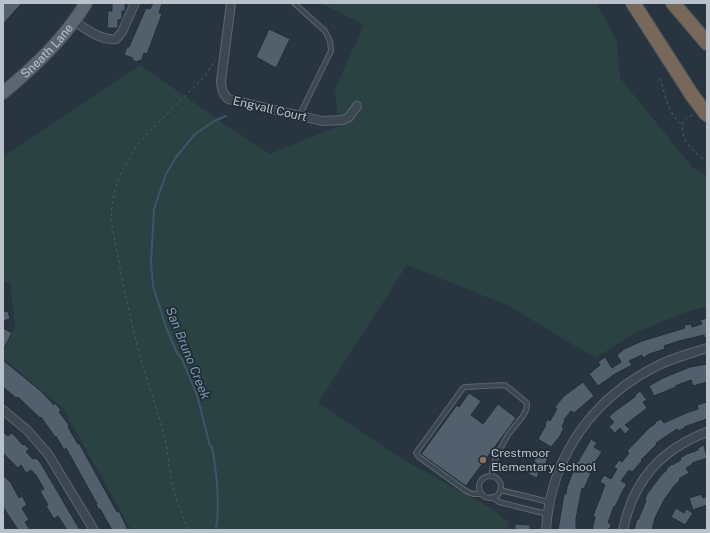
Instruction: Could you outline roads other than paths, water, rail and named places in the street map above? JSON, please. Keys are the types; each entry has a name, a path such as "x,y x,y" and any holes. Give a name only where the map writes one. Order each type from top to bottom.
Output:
{"highway":[{"path":"633,3 669,62 692,95 701,114"},
{"path":"673,3 707,43"}],"main road":[{"name":"Sneath Lane","path":"3,93 42,58 74,21 86,3"}],"street":[{"path":"74,21 87,30 109,40 116,39 122,32 135,3"},
{"name":"Engvall Court","path":"230,3 221,82 223,94 228,99 234,102 266,107 322,121 343,120 349,117 357,106"},
{"path":"546,530 549,502 557,477 571,445 591,416 603,403 632,380 678,357 707,348"},
{"path":"3,410 27,430 48,454 94,530"},
{"path":"623,530 630,503 638,487 649,472 674,449 690,439 707,432"}],"lane":[{"path":"294,3 326,31 330,41 331,51 299,116"},
{"path":"482,494 479,487 481,481 486,477 492,476 500,482 500,490 497,495 486,497 482,494 473,494 466,491 419,457 416,453 465,387 505,385 527,403 520,421 508,434 492,466 492,476"},
{"path":"500,490 549,502"},
{"path":"492,497 499,502 547,514"}],"waterway":[{"name":"San Bruno Creek","path":"216,530 218,509 217,488 212,447 210,446 197,395 182,359 177,353 166,327 153,286 151,262 154,209 166,174 176,157 195,134 216,120 226,116"}],"place":[{"name":"Crestmoor Elementary School","path":"483,460"}]}
